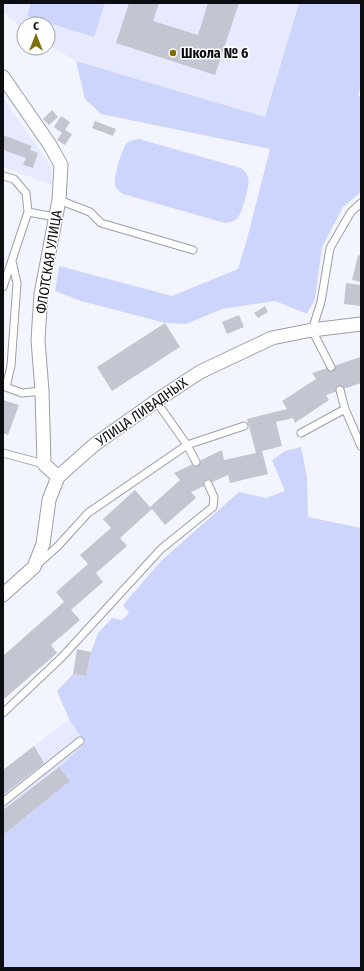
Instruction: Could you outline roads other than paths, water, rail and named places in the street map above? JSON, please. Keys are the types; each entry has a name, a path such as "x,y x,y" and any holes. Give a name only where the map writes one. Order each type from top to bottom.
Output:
{"street":[{"name":"ФЛОТСКАЯ УЛИЦА","path":"3,77 50,145 61,165 59,200 41,294 38,340 42,391 44,464"},
{"name":"УЛИЦА ЛИВАДНЫХ","path":"3,594 34,567 43,544 49,500 58,478 94,445 200,372 272,338 312,330 361,324"},
{"path":"44,464 58,478"}],"lane":[{"path":"3,176 14,180 26,193 28,212 3,287"},
{"path":"59,200 90,212 101,223 194,250"},
{"path":"331,367 312,330 321,302 330,248 351,212 361,203"},
{"path":"28,212 56,217"},
{"path":"12,261 17,283 11,366 4,387 22,393 42,391"},
{"path":"340,390 345,409 361,446"},
{"path":"156,401 187,445 196,462"},
{"path":"301,433 345,409"},
{"path":"34,567 58,546 88,513 187,445 244,426"},
{"path":"3,453 44,464"},
{"path":"3,713 62,657 161,549 213,507 214,497 208,484"},
{"path":"3,802 80,741"}],"place":[{"name":"Школа № 6","path":"173,53"}]}
